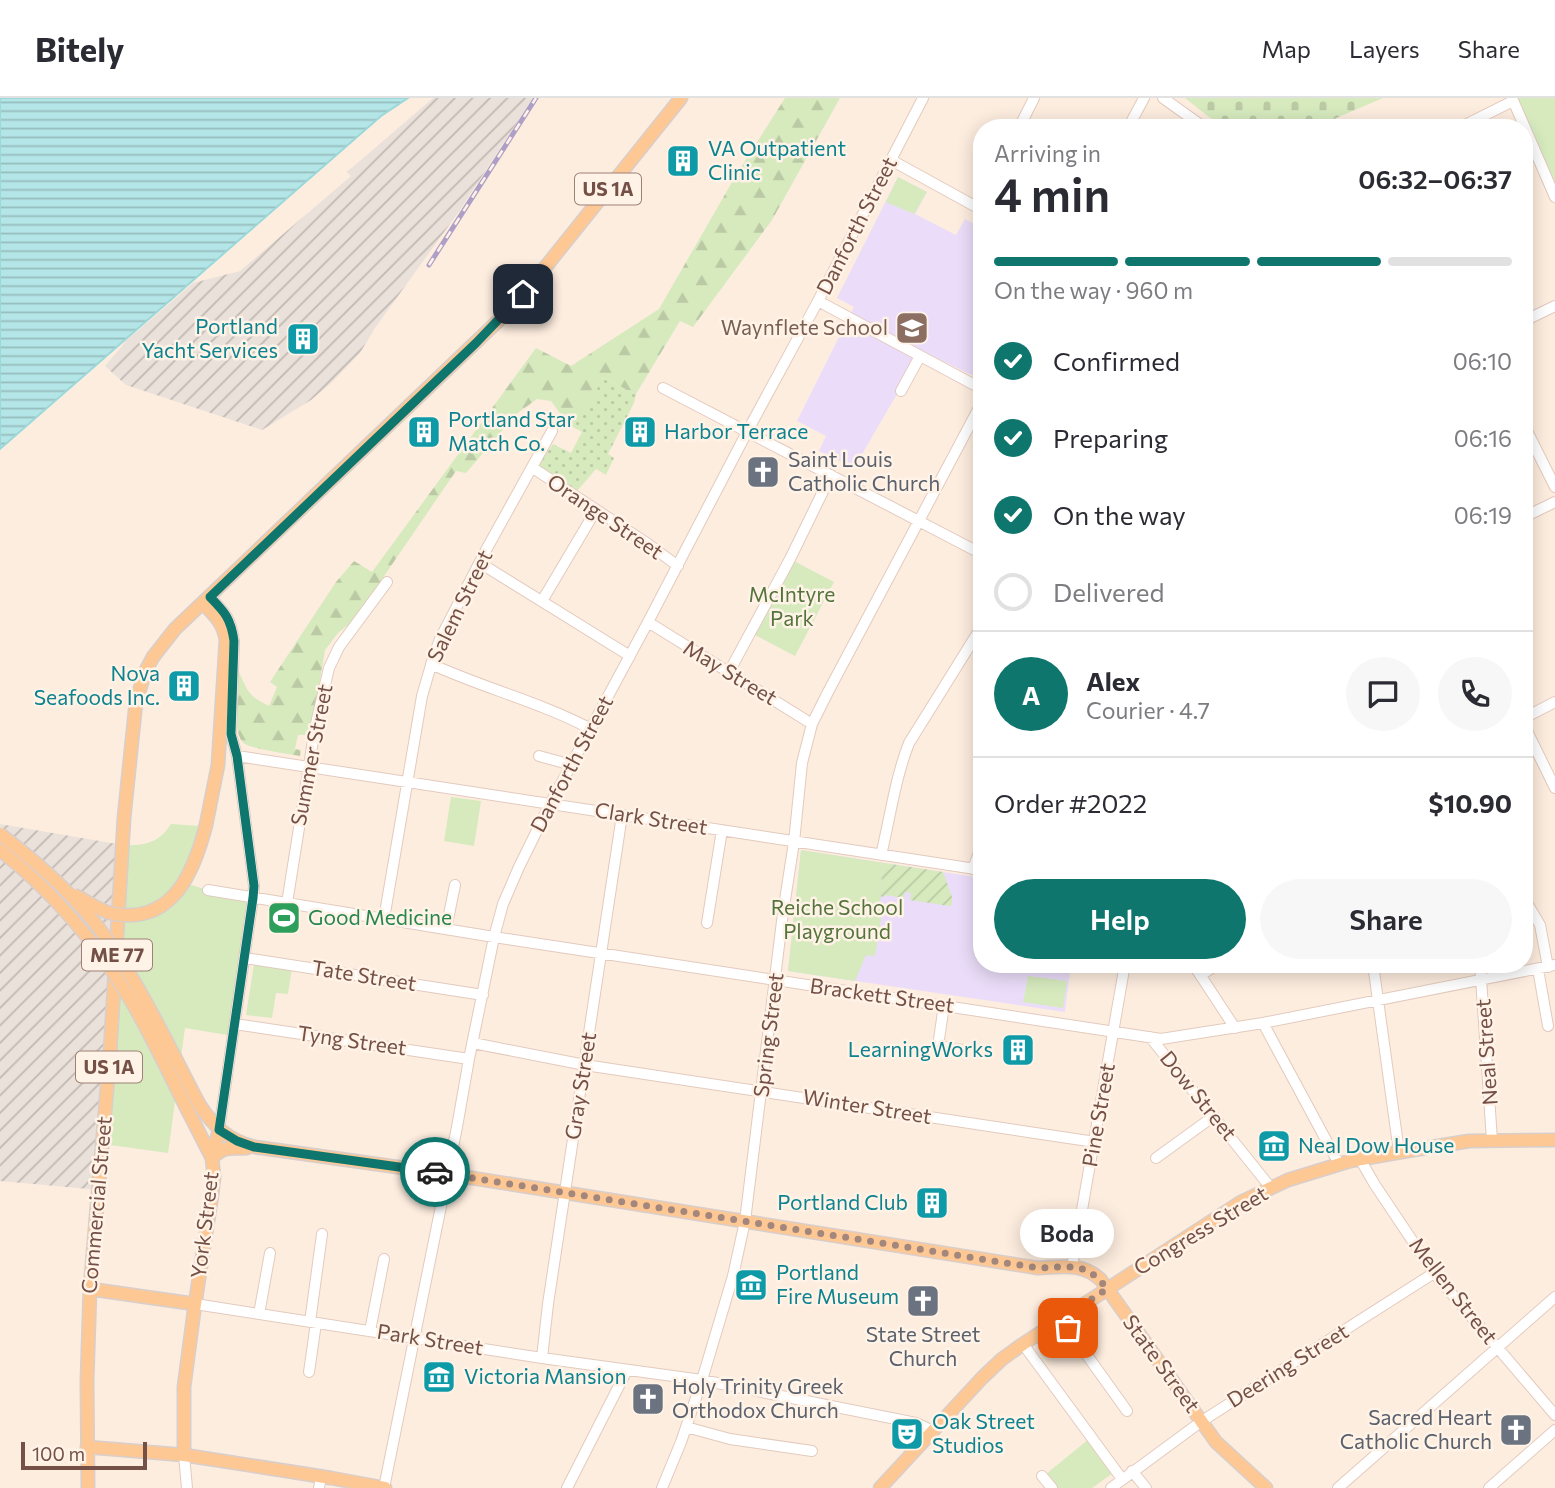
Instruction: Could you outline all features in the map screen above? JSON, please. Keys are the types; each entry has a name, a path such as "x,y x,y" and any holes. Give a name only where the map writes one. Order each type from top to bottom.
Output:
{"main road":[{"name":"US 1A","path":"207,600 498,321 535,280 681,98"},
{"name":"Commercial Street","path":"88,1488 90,1289 110,1053 124,818 136,702 145,672 153,657 164,642 207,600"},
{"path":"67,892 113,914 137,915 159,908 177,893 190,873 206,825 218,765 226,640 224,629 207,600"},
{"name":"ME 77","path":"0,834 51,875 67,892 103,934 136,984 193,1106 212,1157"},
{"name":"ME 77","path":"0,850 53,898 99,951 193,1106 219,1130 237,1141 254,1147 447,1174 1038,1268 1072,1266"},
{"name":"York Street","path":"184,1455 184,1387 212,1195 212,1157 219,1130"},
{"name":"Congress Street","path":"880,1488 991,1369 1023,1344 1241,1202 1303,1175 1360,1159 1469,1141 1555,1140"},
{"path":"212,1157 225,1149 254,1147"},
{"name":"State Street","path":"1072,1266 1088,1269 1101,1280 1224,1450 1266,1488"},
{"name":"Park Street","path":"90,1289 195,1304"},
{"path":"87,1447 184,1455 320,1482 384,1488"}],"street":[{"name":"Danforth Street","path":"384,1488 469,1059 503,904 550,804 923,98"},
{"path":"1024,119 1034,98"},
{"path":"1133,119 1144,98"},
{"path":"1163,98 1192,119"},
{"path":"1475,119 1513,99 1522,119"},
{"path":"1533,146 1555,197"},
{"path":"891,160 973,205"},
{"path":"818,301 973,384"},
{"path":"1533,317 1555,306"},
{"path":"901,391 919,356"},
{"path":"663,388 973,549"},
{"name":"Spring Street","path":"662,1488 702,1380 733,1276 746,1221 803,763 812,724 973,419"},
{"name":"Salem Street","path":"384,919 422,696 431,664 440,639 552,431"},
{"path":"1533,443 1555,487"},
{"name":"Orange Street","path":"533,468 678,566"},
{"path":"729,672 831,475"},
{"path":"1533,513 1555,502"},
{"path":"542,601 596,510"},
{"path":"480,563 630,656"},
{"name":"Summer Street","path":"287,903 308,767 329,668 339,647 387,583"},
{"name":"York Street","path":"207,600 228,617 234,641 231,734 237,756 254,886 219,1130"},
{"name":"May Street","path":"648,622 812,724"},
{"path":"881,855 909,743 973,640"},
{"path":"431,664 555,712 591,729"},
{"path":"1533,713 1555,702"},
{"path":"1533,743 1555,788"},
{"name":"Clark Street","path":"237,756 973,869"},
{"path":"539,756 572,765"},
{"name":"Gray Street","path":"542,1358 622,815"},
{"path":"707,923 722,830"},
{"path":"446,929 455,885"},
{"name":"Brackett Street","path":"208,890 494,937 1161,1039 1263,1023 1517,973"},
{"path":"1533,913 1540,925 1547,967 1548,1026"},
{"name":"Tate Street","path":"245,958 483,995"},
{"name":"Pine Street","path":"1072,1266 1123,973"},
{"path":"1204,973 1201,975 1235,1028"},
{"path":"1374,973 1399,1152"},
{"name":"Neal Street","path":"1481,973 1492,1140"},
{"path":"944,1005 938,1046 963,1050"},
{"path":"1263,1023 1339,1164"},
{"name":"Tyng Street","path":"235,1024 469,1059"},
{"name":"Dow Street","path":"1150,1037 1271,1188"},
{"name":"Winter Street","path":"473,1043 585,1065 1095,1142"},
{"path":"1156,1158 1214,1116"},
{"name":"Mellen Street","path":"1360,1159 1434,1273 1555,1415"},
{"path":"309,1372 322,1234"},
{"path":"259,1314 270,1254"},
{"path":"370,1331 384,1259"},
{"name":"Deering Street","path":"1111,1488 1202,1421 1434,1273"},
{"path":"1338,1488 1555,1297"},
{"name":"Park Street","path":"195,1304 702,1380 916,1423 933,1431"},
{"path":"1061,1319 1127,1411"},
{"path":"1023,1344 1122,1479"},
{"path":"567,1488 626,1370"},
{"path":"686,1427 730,1439 812,1451"},
{"path":"1489,1488 1555,1430"},
{"name":"York Street","path":"184,1455 187,1488"},
{"path":"1132,1471 1146,1488"},
{"path":"1042,1476 1052,1488"}],"shaded area":[{"path":"433,98 533,98 460,210 360,353 311,400 262,430 126,385 105,366 127,340 193,283 240,271 351,176 347,172"},
{"name":"Waynflete School","path":"898,177 927,192 915,214 956,235 965,219 973,223 973,376 922,351 854,468 819,451 826,436 797,421 854,307 837,298"},
{"path":"0,824 123,845 99,1190 0,1181"},
{"path":"801,850 973,877 973,973 1070,973 1065,1012 788,971"}],"green space":[{"path":"785,98 840,98 772,220 693,327 680,321 636,394 603,378 588,404 572,417 564,419 551,401 537,399 515,415 466,473 456,471 354,620 338,633 325,650 308,735 298,735 295,749 301,750 300,756 245,744 236,721 237,668 252,695 269,706 277,687 270,682 336,582 354,561 372,572 536,348 571,366 659,309 735,177"},
{"path":"1185,98 1383,98 1334,119 1212,119"},
{"path":"1512,98 1555,98 1555,197 1533,146 1533,119 1521,119"},
{"path":"898,177 927,192 914,214 886,202"},
{"path":"603,378 636,394 634,403 608,454 614,458 606,475 596,469 577,491 537,467 553,444 571,453 582,432 564,422 564,419 575,417"},
{"name":"McIntyre Park","path":"790,559 834,582 795,656 751,633"},
{"path":"451,797 481,801 474,846 444,841"},
{"path":"171,824 200,826 181,882 253,898 233,1036 185,1028 168,1153 103,1144 123,845 150,842"},
{"name":"Reiche School Playground","path":"801,850 884,863 879,896 879,906 883,906 875,956 866,955 855,981 788,971"},
{"path":"884,863 943,872 952,897 952,905 910,900 911,893 905,892 904,898 879,896"},
{"path":"254,964 292,968 288,994 276,993 272,1018 246,1015"},
{"path":"1028,976 1067,981 1063,1008 1023,1002"},
{"path":"1089,1439 1113,1473 1092,1488 1057,1488 1046,1474"}],"water":[{"path":"0,98 408,98 381,116 0,449"}],"railway":[{"path":"429,265 536,98"}],"way so far":[{"path":"435,1172 1038,1268 1072,1266 1088,1269 1107,1289 1061,1319 1068,1328"}],"place":[{"name":"VA Outpatient Clinic","path":"683,161"},
{"name":"Waynflete School","path":"912,328"},
{"name":"Portland Yacht Services","path":"303,339"},
{"name":"Portland Star Match Co.","path":"424,432"},
{"name":"Harbor Terrace","path":"640,432"},
{"name":"Saint Louis Catholic Church","path":"763,472"},
{"name":"Nova Seafoods Inc.","path":"184,686"},
{"name":"Good Medicine","path":"284,918"},
{"name":"LearningWorks","path":"1018,1050"},
{"name":"Neal Dow House","path":"1274,1146"},
{"name":"Portland Club","path":"932,1203"},
{"name":"Portland Fire Museum","path":"751,1285"},
{"name":"State Street Church","path":"923,1301"},
{"name":"Boda","path":"1068,1328"},
{"name":"Victoria Mansion","path":"439,1377"},
{"name":"Holy Trinity Greek Orthodox Church","path":"648,1399"},
{"name":"Sacred Heart Catholic Church","path":"1516,1430"},
{"name":"Oak Street Studios","path":"907,1434"}],"route":[{"path":"435,1172 254,1147 219,1130 254,886 237,756 231,734 234,641 228,617 210,597 476,343 523,294"}]}
